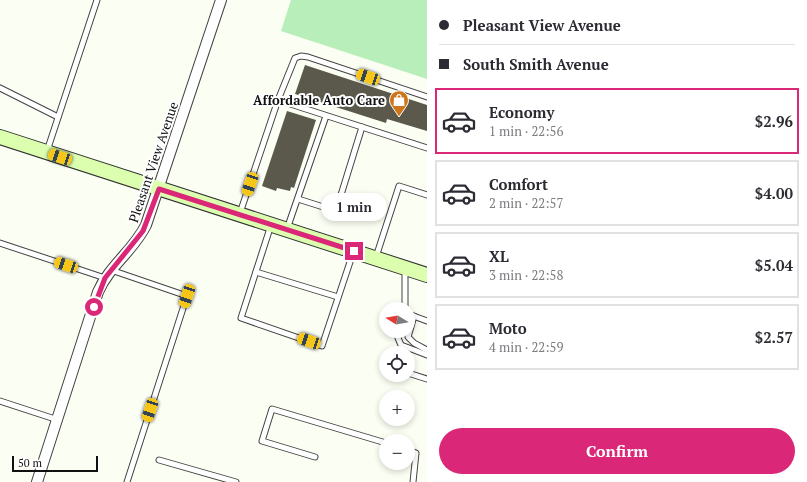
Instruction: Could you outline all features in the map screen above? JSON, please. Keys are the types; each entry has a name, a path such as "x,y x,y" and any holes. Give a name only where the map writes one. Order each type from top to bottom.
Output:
{"main road":[{"path":"0,137 427,275"}],"street":[{"name":"Pleasant View Avenue","path":"37,482 98,292 108,274 143,231 159,189 221,0"}],"lane":[{"path":"47,152 97,0"},
{"path":"240,214 278,100 295,58 301,56 308,57 427,97"},
{"path":"0,88 58,117"},
{"path":"278,100 427,148"},
{"path":"287,230 326,116"},
{"path":"298,199 336,211 362,127"},
{"path":"375,258 399,186 426,193"},
{"path":"271,224 240,318 322,346 354,251"},
{"path":"0,243 187,296 127,482"},
{"path":"405,268 405,302"},
{"path":"256,272 338,297"},
{"path":"415,316 427,321"},
{"path":"398,338 401,345 427,355"},
{"path":"409,338 414,344 427,350"},
{"path":"415,375 427,379"},
{"path":"0,401 58,420"},
{"path":"315,457 262,441 272,409 379,442"},
{"path":"415,453 415,463"},
{"path":"159,460 236,482"},
{"path":"413,482 414,470"}],"green space":[{"path":"291,0 427,0 427,79 281,31"}],"building":[{"path":"305,65 427,105 427,131 387,119 386,123 295,94"},
{"path":"287,111 316,120 294,188 291,187 290,191 277,188 276,191 262,186"}],"place":[{"name":"Affordable Auto Care","path":"399,117"}],"route":[{"path":"94,307 98,292 105,278 143,231 159,189 354,251"}]}
